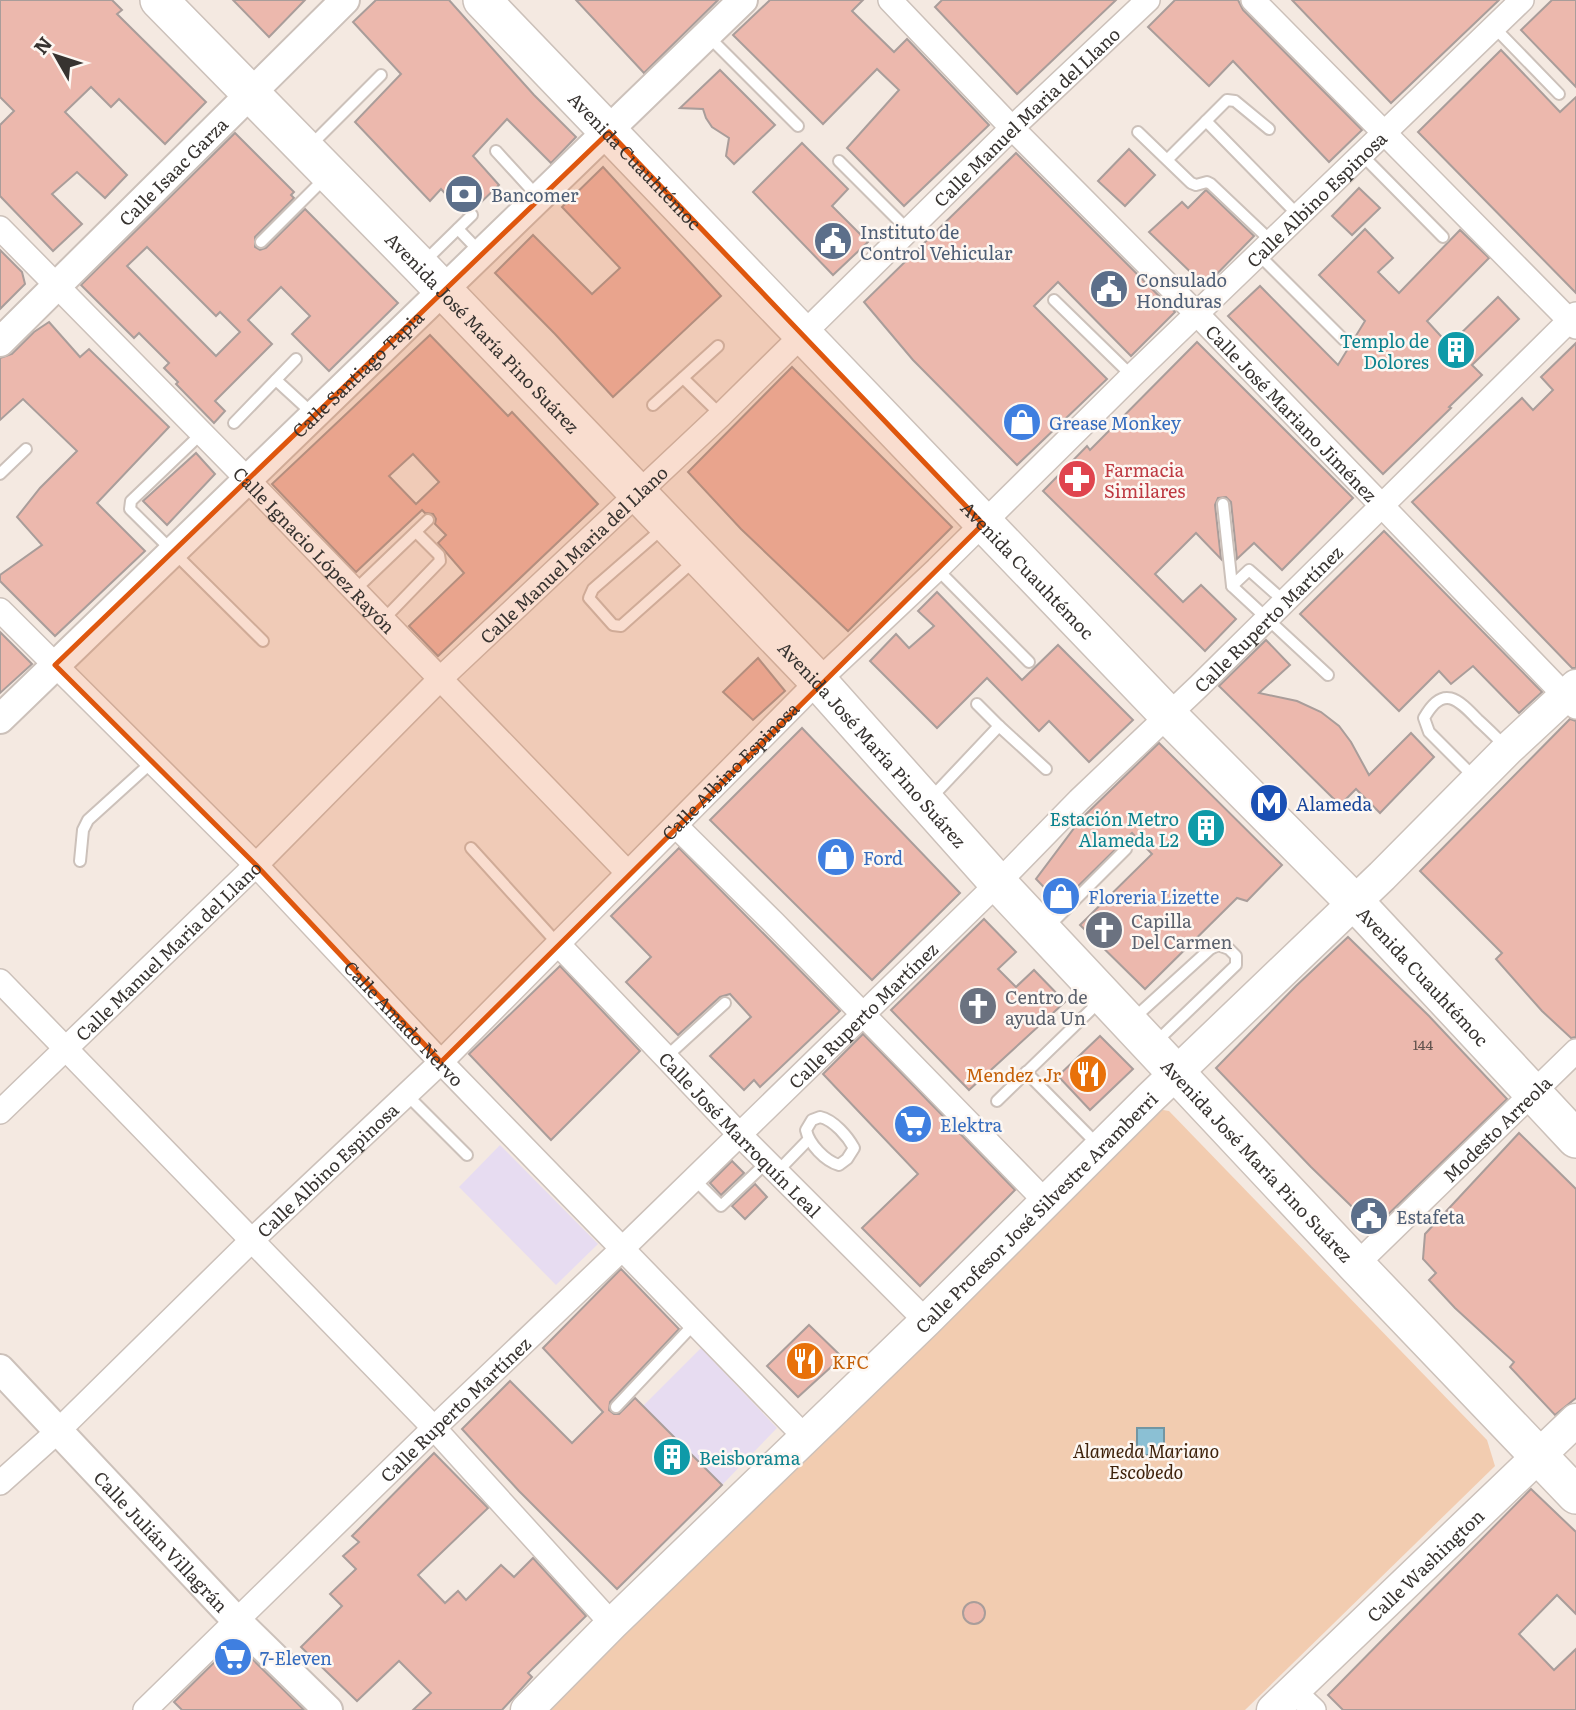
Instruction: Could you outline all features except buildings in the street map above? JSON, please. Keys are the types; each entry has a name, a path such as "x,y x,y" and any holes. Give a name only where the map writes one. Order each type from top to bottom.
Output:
{"highway":[{"name":"Avenida José María Pino Suárez","path":"159,0 432,278 818,681 998,883 1128,1022 1539,1458 1574,1489"},
{"name":"Avenida Cuauhtémoc","path":"481,0 983,524 1354,903 1576,1139"}],"main road":[{"name":"Calle Profesor José Silvestre Aramberri","path":"527,1710 1176,1073 1354,903 1508,749 1572,696"},
{"name":"Calle Washington","path":"1294,1703 1576,1420"}],"street":[{"name":"Calle Isaac Garza","path":"0,342 345,0"},
{"name":"Calle Santiago Tapia","path":"0,719 314,414 432,278 481,253 743,0"},
{"name":"Calle José Mariano Jiménez","path":"890,0 1382,507 1572,696"},
{"name":"Calle Manuel Maria del Llano","path":"0,1112 256,865 440,679 803,337 1012,128 1148,0"},
{"path":"1253,0 1574,320"},
{"name":"Calle Albino Espinosa","path":"0,1483 58,1431 251,1241 441,1062 818,681 937,569 1132,376 1522,0"},
{"name":"Calle Ignacio López Rayón","path":"0,228 247,478 628,873"},
{"name":"Calle Ruperto Martínez","path":"145,1710 622,1249 998,883 1079,800 1574,320"},
{"name":"Calle Amado Nervo","path":"0,610 256,865 441,1062 805,1437"},
{"path":"676,826 1046,1202"},
{"name":"Calle José Marroquín Leal","path":"559,945 739,1134 926,1321"},
{"path":"0,981 434,1428 612,1624"},
{"name":"Modesto Arreola","path":"1356,1265 1576,1051"},
{"name":"Calle Julián Villagrán","path":"0,1369 237,1621 327,1710"}],"lane":[{"path":"1494,27 1559,94"},
{"path":"708,35 798,125"},
{"path":"261,242 381,75"},
{"path":"1168,159 1224,101 1232,99 1269,129"},
{"path":"1206,121 1298,215"},
{"path":"1138,132 1193,185 1209,182 1344,340"},
{"path":"496,151 539,198"},
{"path":"1362,155 1443,237"},
{"path":"839,161 908,230"},
{"path":"432,278 458,229 472,215"},
{"path":"458,229 481,253"},
{"path":"1054,300 1132,376"},
{"path":"653,405 718,346"},
{"path":"234,423 296,359"},
{"path":"684,378 721,415"},
{"path":"276,380 314,414"},
{"path":"202,433 131,500 130,509 264,641"},
{"path":"0,474 26,449"},
{"path":"1223,503 1232,586 1328,675"},
{"path":"355,590 428,520"},
{"path":"667,524 593,589 589,598 613,625 621,626 699,557"},
{"path":"383,620 440,561 439,555 416,532"},
{"path":"937,569 1030,662"},
{"path":"1232,586 1249,570 1285,602"},
{"path":"1477,781 1429,732 1424,718 1435,702 1444,698 1456,699 1508,749"},
{"path":"977,704 1046,769"},
{"path":"927,803 999,726"},
{"path":"80,861 83,830 88,820 152,762"},
{"path":"471,848 559,945"},
{"path":"1044,932 1126,849"},
{"path":"997,1101 1027,1072 1128,1022 1236,965 1237,959 1224,946 1216,945 1128,1022"},
{"path":"666,1057 725,1003"},
{"path":"1027,1072 1101,1147"},
{"path":"407,1094 467,1154"},
{"path":"827,1118 849,1140 854,1149 839,1165 833,1163 808,1140 806,1130 812,1120 827,1118"},
{"path":"693,1178 721,1206 808,1140"},
{"path":"616,1406 695,1324"}],"highlighted area":[{"path":"609,132 983,524 441,1062 256,865 55,665"}],"shaded area":[{"path":"500,1145 598,1244 556,1285 459,1187"},
{"path":"701,1348 777,1428 722,1485 643,1406"}],"green space":[{"name":"Alameda Mariano Escobedo","path":"1152,1108 1169,1111 1487,1440 1495,1466 1245,1710 536,1710"}],"water":[{"path":"1137,1428 1164,1428 1164,1455 1137,1455"}],"place":[{"name":"Bancomer","path":"464,194"},
{"name":"Instituto de Control Vehicular","path":"833,241"},
{"name":"Consulado Honduras","path":"1109,289"},
{"name":"Templo de Dolores","path":"1456,350"},
{"name":"Grease Monkey","path":"1022,422"},
{"name":"Farmacia Similares","path":"1077,479"},
{"name":"Alameda","path":"1269,803"},
{"name":"Estación Metro Alameda L2","path":"1206,828"},
{"name":"Ford","path":"836,857"},
{"name":"Floreria Lizette","path":"1061,896"},
{"name":"Capilla Del Carmen","path":"1104,930"},
{"name":"Centro de ayuda Un","path":"978,1006"},
{"name":"Mendez .Jr","path":"1088,1074"},
{"name":"Elektra","path":"913,1124"},
{"name":"Estafeta","path":"1369,1216"},
{"name":"KFC","path":"805,1361"},
{"name":"Beisborama","path":"672,1457"},
{"name":"7-Eleven","path":"233,1657"}]}
